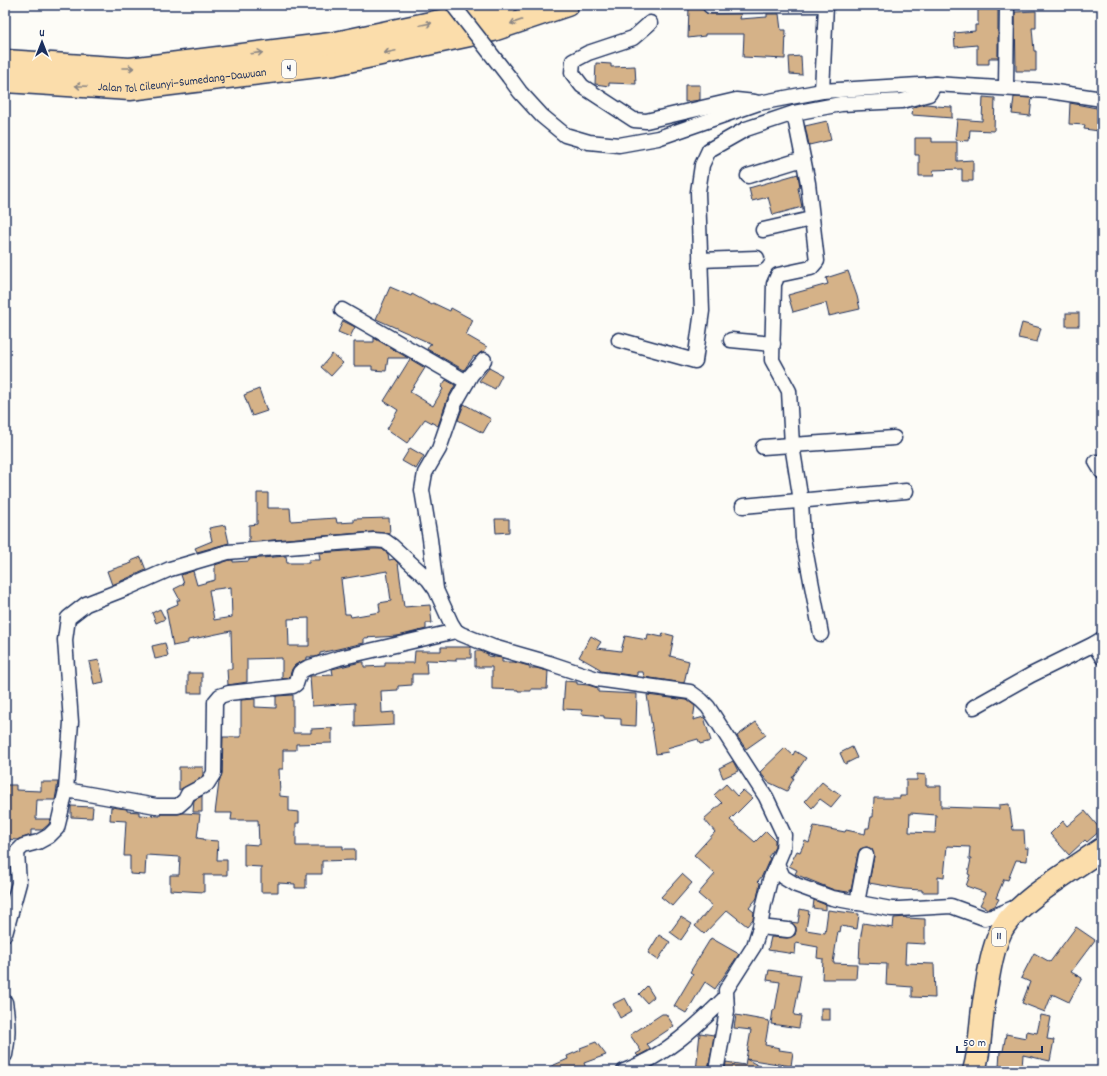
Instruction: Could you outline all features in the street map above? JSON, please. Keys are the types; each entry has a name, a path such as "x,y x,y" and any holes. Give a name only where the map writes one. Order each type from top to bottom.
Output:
{"highway":[{"name":"Jalan Tol Cileunyi–Sumedang–Dawuan","path":"5,61 130,69 331,44 488,11 506,5"},
{"name":"Jalan Tol Cileunyi–Sumedang–Dawuan","path":"5,81 130,89 334,64 493,30 567,5"},
{"name":"11","path":"974,1071 980,1043 984,1004 998,940 1002,930 1013,914 1026,903 1102,849"}],"street":[{"path":"453,5 520,92 542,116 565,135 589,142 619,145 658,138 758,103 822,91 935,84 1049,91 1102,99"},
{"path":"710,6 821,5"},
{"path":"822,91 826,5"},
{"path":"1006,88 1007,5"},
{"path":"650,23 633,38 588,53 574,60 572,73 582,86 634,120 646,121 736,100 758,103"},
{"path":"620,340 695,361 702,312 698,192 702,165 709,150 746,129 794,113 841,104 902,101 928,94 935,84"},
{"path":"794,113 803,159 817,261 811,268 778,275 774,284 772,360 789,391 792,445 801,501 803,538 821,634"},
{"path":"748,176 803,159"},
{"path":"763,230 812,219"},
{"path":"700,260 757,258"},
{"path":"342,310 467,382"},
{"path":"731,340 773,344"},
{"path":"436,590 422,490 425,473 439,449 455,402 471,375 484,360"},
{"path":"763,447 894,438"},
{"path":"742,506 906,491"},
{"path":"5,934 19,883 17,852 23,846 38,842 49,836 57,828 66,790 70,722 65,640 68,618 86,604 170,569 228,552 374,540 385,541 428,579 436,590 451,624 456,631 471,639 597,679 690,692 708,707 766,797 784,835 783,849 770,880 760,927 754,946 727,986 727,1010 716,1071"},
{"path":"66,790 156,806 178,806 185,800 188,794 207,784 214,773 215,702 220,696 229,693 293,686 296,684 300,672 307,668 368,651 456,631"},
{"path":"974,707 1031,675 1098,641 1102,658"},
{"path":"857,903 866,855"},
{"path":"777,864 783,877 796,885 832,898 899,910 952,906 984,918 992,917 1026,903"},
{"path":"760,927 788,930"},
{"path":"624,1071 657,1055 682,1037 704,1019 726,997"},
{"path":"5,1002 8,1025 8,1041 5,1055"}],"building":[{"path":"978,5 998,5 998,58 989,58 989,64 977,64 977,45 955,47 954,33 975,31 975,25 978,25"},
{"path":"689,7 702,9 706,13 710,14 741,14 740,19 767,17 767,14 779,14 781,30 786,30 785,59 743,57 744,34 705,34 705,36 688,38"},
{"path":"1036,11 1036,28 1032,28 1034,51 1036,51 1036,71 1016,71 1015,12"},
{"path":"801,56 802,75 790,74 789,57"},
{"path":"596,63 611,64 611,67 635,66 636,84 609,83 609,86 595,84"},
{"path":"685,85 700,85 700,100 685,102"},
{"path":"983,97 995,98 994,131 970,130 969,141 955,140 957,119 982,121"},
{"path":"1014,97 1032,98 1030,116 1012,114"},
{"path":"1070,103 1102,109 1099,131 1084,129 1085,125 1069,124"},
{"path":"926,104 952,107 952,118 912,115 913,107"},
{"path":"827,121 831,140 809,145 805,126"},
{"path":"915,138 932,138 932,142 957,142 957,161 973,160 973,181 962,181 962,169 933,170 934,176 919,176 919,155 915,155"},
{"path":"798,174 800,187 798,188 802,207 773,215 768,197 752,201 749,188"},
{"path":"848,271 860,309 829,316 826,303 793,312 788,295 828,284 826,278"},
{"path":"390,287 411,296 412,294 432,305 433,303 450,311 451,308 473,320 466,335 487,347 484,352 481,352 476,357 474,356 464,370 427,349 430,344 432,344 376,319"},
{"path":"1066,313 1079,313 1079,326 1066,326"},
{"path":"343,321 355,327 350,337 338,332"},
{"path":"1022,323 1041,328 1037,342 1018,338"},
{"path":"374,338 408,358 388,358 386,371 372,370 372,366 354,366 354,342 374,342"},
{"path":"332,354 343,363 331,376 321,367"},
{"path":"410,359 425,368 410,392 433,406 443,389 441,387 446,380 455,385 447,400 438,426 425,419 407,443 387,429 398,410 384,401"},
{"path":"489,368 502,375 495,389 479,381"},
{"path":"259,389 267,411 252,416 244,395"},
{"path":"464,404 491,419 483,433 458,420"},
{"path":"410,448 424,456 416,469 402,461"},
{"path":"257,493 268,493 268,508 290,508 291,521 336,518 337,523 354,522 354,519 389,518 390,534 373,532 249,542 249,525 257,524"},
{"path":"495,519 509,519 509,532 496,533"},
{"path":"225,525 229,543 197,552 195,548 212,541 209,528"},
{"path":"382,549 388,554 389,560 394,559 398,563 404,607 430,605 432,623 426,623 426,629 398,636 364,638 364,643 320,653 320,655 315,657 307,657 307,659 295,665 289,678 282,679 282,658 247,659 247,682 228,685 227,669 232,669 231,631 188,640 188,643 173,646 166,609 178,604 177,600 180,600 174,589 184,584 181,575 193,571 197,585 215,580 215,565 230,560 233,560 233,562 249,561 249,559 286,556 287,563 309,563 309,560 320,560 319,553","holes":["387,571 391,601 379,603 380,612 351,617 350,614 345,614 341,579","231,587 232,617 214,620 209,590","309,618 309,646 289,646 288,619"]},
{"path":"141,557 146,570 112,585 107,571 132,563 131,561"},
{"path":"160,609 165,619 156,623 152,613"},
{"path":"663,633 674,636 670,656 689,661 684,683 644,677 643,672 637,672 637,676 600,671 600,669 579,657 591,636 601,642 597,648 621,651 625,636 647,640 648,634 662,637"},
{"path":"165,643 168,656 155,659 152,646"},
{"path":"441,647 471,647 471,658 456,658 456,661 426,660 427,674 412,674 412,685 398,686 398,690 381,691 382,713 394,712 394,725 355,727 355,703 312,706 310,676 333,675 332,669 361,662 364,662 364,667 385,666 385,662 414,663 415,651 441,651"},
{"path":"475,651 488,654 488,656 502,658 502,662 514,662 529,666 529,668 548,671 547,689 518,691 492,689 492,667 475,667"},
{"path":"99,660 104,682 94,684 89,662"},
{"path":"188,673 202,673 202,693 188,693"},
{"path":"565,681 577,682 577,684 598,688 598,692 637,694 636,726 621,725 621,719 581,714 582,710 563,709"},
{"path":"293,695 293,733 311,733 311,729 332,728 332,743 296,744 296,750 283,750 283,769 279,769 280,796 289,797 289,811 299,812 299,823 296,823 296,846 343,846 343,849 355,849 355,860 322,861 322,874 306,874 306,888 295,888 295,884 278,883 278,892 261,892 261,867 244,866 244,844 259,845 258,820 231,820 232,813 215,813 219,782 222,773 223,737 241,737 241,700 255,699 255,707 276,708 276,696"},
{"path":"647,695 687,700 695,706 693,720 704,717 711,741 700,744 698,739 667,748 668,752 656,754"},
{"path":"756,722 766,735 746,749 737,736"},
{"path":"852,747 857,758 845,764 840,753"},
{"path":"785,748 793,755 795,751 806,758 792,778 794,778 787,791 768,782 760,772"},
{"path":"733,761 738,771 723,778 719,768"},
{"path":"179,767 203,767 203,775 201,778 179,790"},
{"path":"917,774 926,775 926,786 941,786 941,807 999,809 999,805 1009,804 1013,830 1024,830 1025,848 1028,848 1027,861 1016,860 1008,880 1004,879 996,898 999,899 995,906 988,909 980,905 986,893 966,886 970,875 968,874 971,859 969,859 970,847 947,846 944,877 938,876 938,892 922,892 922,890 904,889 869,883 874,856 872,849 867,847 860,849 858,853 851,891 848,892 834,890 795,874 797,870 789,866 797,851 800,852 805,841 809,843 814,826 865,834 866,828 869,828 871,817 873,817 874,798 900,798 900,796 906,796 906,780 917,780","holes":["910,813 936,815 935,833 909,832"]},
{"path":"41,782 58,782 55,800 37,800 36,819 51,819 49,824 42,830 31,830 31,835 17,840 5,839 5,785 16,785 16,790 41,791"},
{"path":"822,782 833,791 834,790 841,795 831,807 820,799 812,808 805,801"},
{"path":"726,784 737,796 743,790 752,798 730,820 755,842 766,831 775,840 775,847 768,857 770,858 762,876 758,881 760,883 757,898 749,908 754,912 753,919 747,926 727,910 704,934 695,926 712,906 698,894 715,874 694,855 715,832 704,819 722,803 714,795"},
{"path":"202,796 202,812 193,812 194,800"},
{"path":"71,806 93,807 92,818 71,817"},
{"path":"111,807 139,812 139,815 160,816 160,814 200,814 197,838 218,841 217,860 227,860 227,875 204,875 204,892 170,890 170,875 179,875 180,857 146,855 145,875 130,874 130,856 124,856 126,821 110,820"},
{"path":"1085,811 1101,830 1087,842 1085,840 1069,855 1050,834 1063,821 1067,826"},
{"path":"682,874 692,883 672,906 661,897"},
{"path":"814,900 826,905 826,910 813,908"},
{"path":"800,909 809,911 806,930 825,933 828,910 859,914 857,929 841,926 840,932 838,931 833,963 857,964 856,979 822,979 823,959 817,958 818,947 796,943 795,954 768,950 771,937 787,938 795,935 796,927 790,922 798,923"},
{"path":"681,917 692,924 681,940 670,932"},
{"path":"906,917 925,919 925,944 906,943 905,963 934,964 935,998 912,997 912,987 886,985 887,964 859,963 863,923 893,928 894,918"},
{"path":"1076,927 1095,940 1071,972 1082,978 1069,1002 1052,994 1045,1012 1022,1003 1030,982 1021,978 1034,953 1050,962"},
{"path":"659,935 670,942 658,960 648,953"},
{"path":"711,938 739,954 715,989 705,982 686,1013 674,1006 693,974 690,972"},
{"path":"769,970 801,975 794,1015 801,1016 799,1028 771,1024 780,982 767,980"},
{"path":"647,986 654,997 647,1003 639,994"},
{"path":"625,998 632,1011 620,1018 613,1004"},
{"path":"821,1008 830,1008 830,1020 821,1020"},
{"path":"662,1014 666,1014 674,1026 647,1044 651,1049 638,1056 636,1054 641,1051 630,1035"},
{"path":"736,1015 769,1021 765,1045 780,1048 779,1050 793,1052 791,1066 746,1059 751,1030 734,1028"},
{"path":"1041,1015 1051,1017 1047,1039 1054,1040 1050,1061 1023,1055 1022,1068 999,1067 1000,1051 1003,1051 1006,1034 1026,1038 1027,1031 1037,1033"},
{"path":"700,1033 714,1035 708,1071 696,1071"},
{"path":"596,1042 606,1055 584,1063 586,1068 579,1071 540,1071 568,1059 567,1056 581,1050 580,1048"},
{"path":"746,1059 769,1071 725,1071 726,1062 745,1065"}]}
